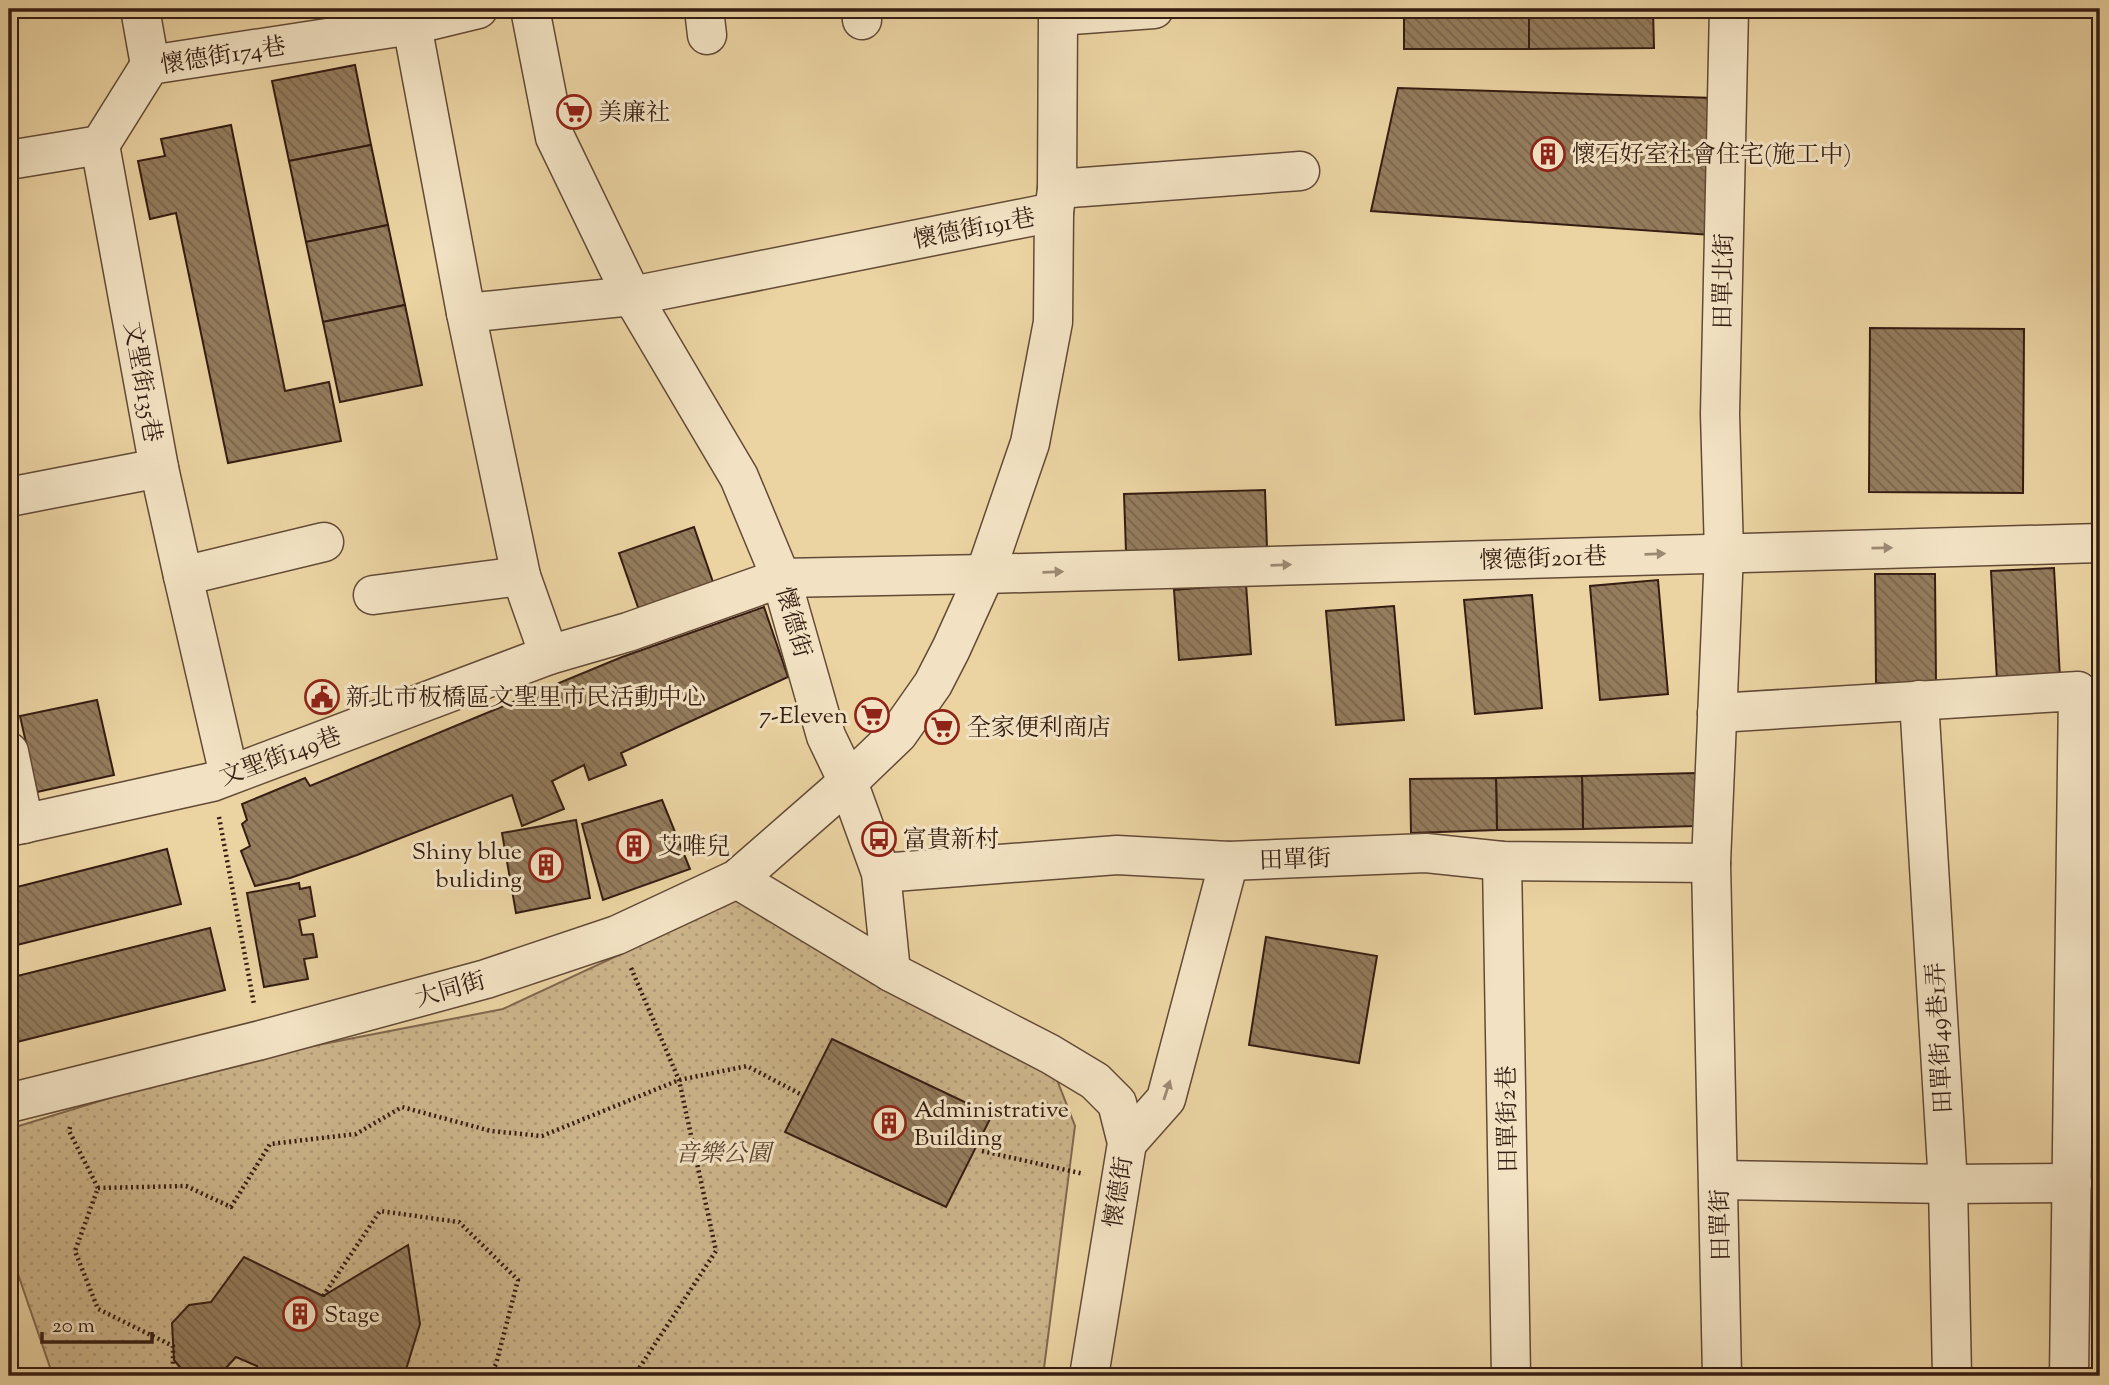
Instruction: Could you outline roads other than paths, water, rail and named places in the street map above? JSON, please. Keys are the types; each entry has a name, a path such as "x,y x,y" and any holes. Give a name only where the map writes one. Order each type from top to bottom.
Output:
{"street":[{"path":"140,9 150,65"},
{"name":"懷德街174巷","path":"100,145 150,65 412,25 478,9"},
{"name":"懷德街","path":"530,9 555,137 632,296 739,477 781,578 827,736 848,782 881,873 891,972"},
{"path":"1057,12 1154,9"},
{"name":"田單北街","path":"1724,552 1720,414 1730,9"},
{"name":"大同街","path":"9,1102 261,1040 486,979 617,936 737,879 848,782 898,734 933,684 985,574 1030,443 1053,322 1057,12"},
{"path":"412,25 466,313 521,576 549,655"},
{"path":"9,160 100,145"},
{"name":"文聖街135巷","path":"9,497 159,468 100,145"},
{"name":"懷德街191巷","path":"632,296 1056,201 1300,171"},
{"path":"466,313 632,296"},
{"path":"159,468 184,576 221,778"},
{"path":"184,576 324,542"},
{"name":"懷德街201巷","path":"781,578 2100,543"},
{"name":"田單街","path":"1722,1376 1711,863 1724,552"},
{"path":"373,595 521,576"},
{"name":"文聖街149巷","path":"16,826 221,778 549,655 628,632 781,578"},
{"path":"1717,713 2078,691 2069,1376"},
{"name":"田單街49巷1弄","path":"1919,700 1948,1184 1952,1376"},
{"path":"9,752 16,826"},
{"name":"田單街","path":"881,873 1117,855 1229,861 1426,853 1502,861 1711,863"},
{"path":"1126,1143 1166,1099 1229,861"},
{"name":"田單街2巷","path":"1502,861 1511,1376"},
{"name":"懷德街","path":"737,879 891,972 1050,1054 1095,1081 1117,1104 1126,1143 1089,1376"},
{"path":"1719,1180 2072,1183"}],"place":[{"name":"美廉社","path":"574,112"},
{"name":"懷石好室社會住宅(施工中)","path":"1548,154"},
{"name":"新北市板橋區文聖里市民活動中心","path":"322,697"},
{"name":"7-Eleven","path":"872,715"},
{"name":"全家便利商店","path":"942,727"},
{"name":"富貴新村","path":"879,839"},
{"name":"艾唯兒","path":"634,846"},
{"name":"Shiny blue buliding","path":"546,865"},
{"name":"Administrative Building","path":"889,1123"},
{"name":"Stage","path":"300,1314"}],"park label":[{"name":"音樂公園","path":"723,1153"}]}
